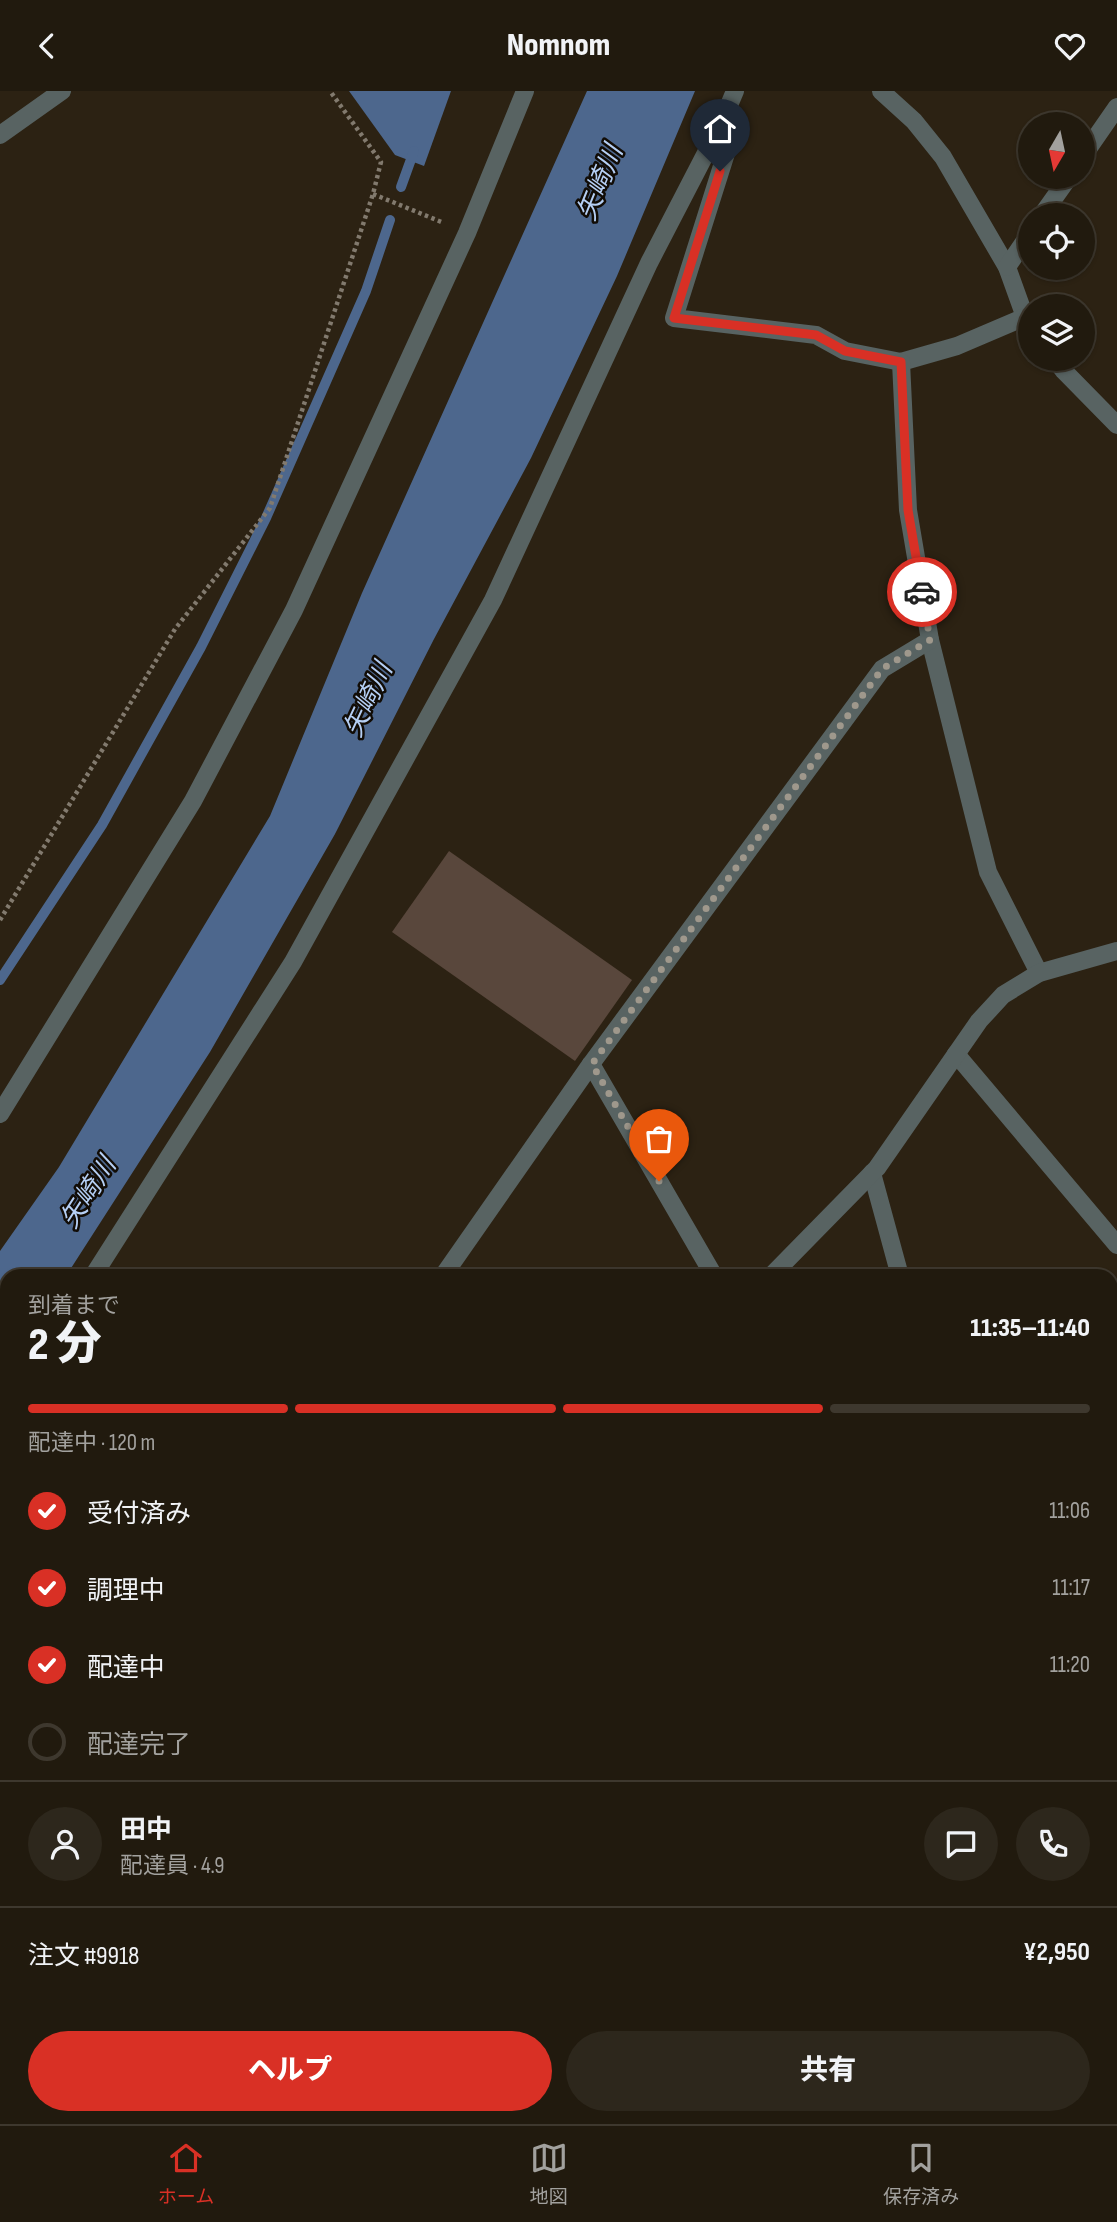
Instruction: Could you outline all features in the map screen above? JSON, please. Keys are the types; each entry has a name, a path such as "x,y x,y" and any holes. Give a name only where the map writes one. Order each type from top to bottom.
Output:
{"street":[{"path":"0,135 62,91"},
{"path":"0,1114 193,801 294,610 467,233 525,91"},
{"path":"97,1269 293,962 493,600 649,263 721,124 735,91"},
{"path":"881,91 914,121 943,157 1007,267 1018,295"},
{"path":"1096,137 1117,107"},
{"path":"721,124 728,147 674,318 816,335 845,351 901,362 957,347 1018,325"},
{"path":"1007,267 1018,251"},
{"path":"901,362 908,510 930,640 988,872 1040,973"},
{"path":"1064,371 1117,425"},
{"path":"448,1269 592,1064 882,669 930,640"},
{"path":"778,1269 872,1173 979,1021 1003,995 1040,973 1117,951"},
{"path":"956,1054 1117,1245"},
{"path":"592,1064 710,1269"},
{"path":"872,1173 898,1269"}],"path":[{"path":"0,920 175,629 270,508 373,194 381,162 330,91"},
{"path":"373,194 467,233"}],"water":[{"path":"349,91 451,91 424,166 395,155"},
{"name":"矢崎川","path":"587,91 695,91 617,276 531,458 434,639 335,834 210,1052 70,1269 0,1269 0,1251 59,1167 270,816 362,593"}],"building":[{"path":"449,851 632,980 575,1061 392,932"}],"waterway":[{"path":"401,187 414,151"},
{"path":"0,980 102,825 201,647 266,518 366,291 390,220"}],"way so far":[{"path":"659,1181 592,1064 882,669 930,640 922,592"}],"route":[{"path":"720,171 674,318 816,335 845,351 901,362 908,510 922,592"}]}
